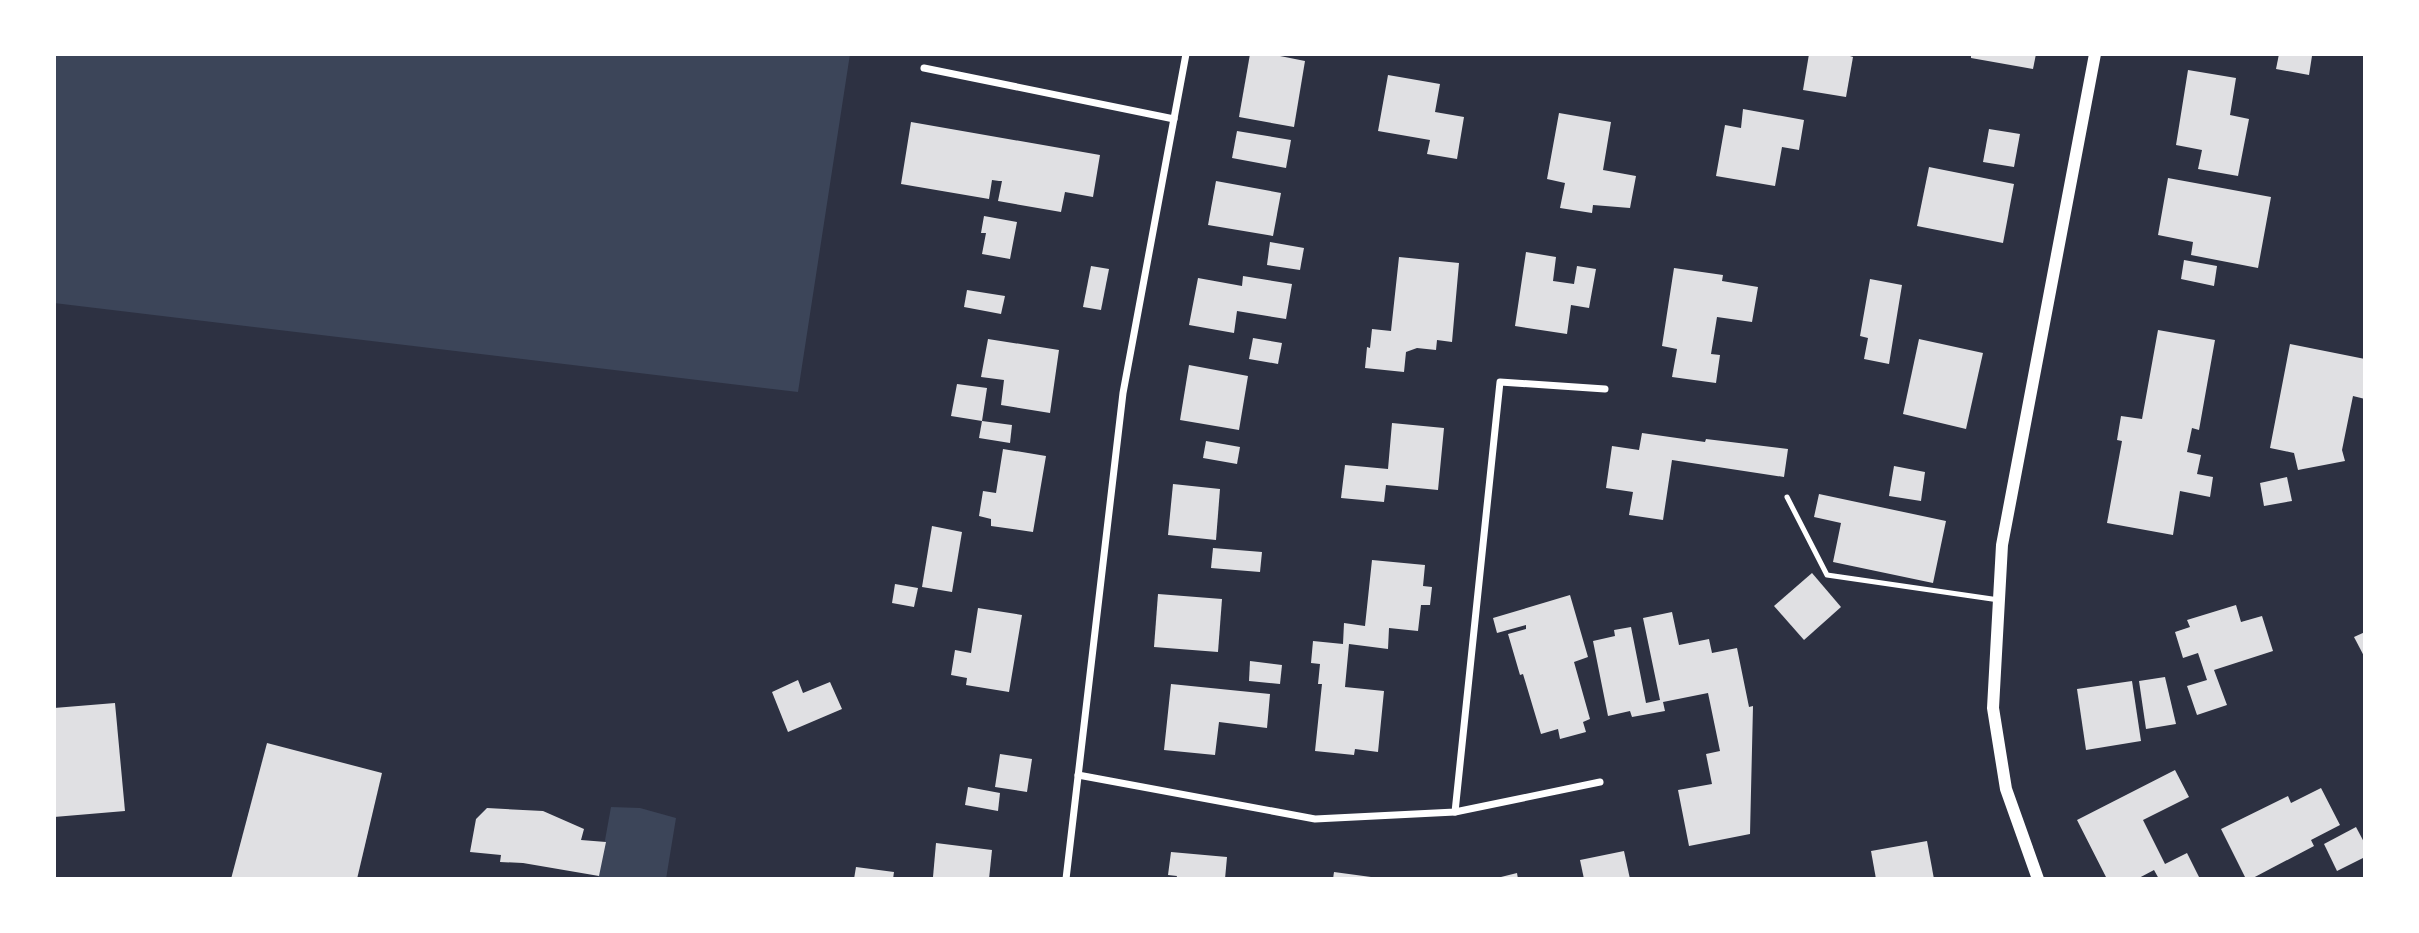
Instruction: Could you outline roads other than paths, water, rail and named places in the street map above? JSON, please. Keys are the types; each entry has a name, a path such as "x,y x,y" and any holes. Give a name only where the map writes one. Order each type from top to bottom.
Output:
{"street":[{"path":"1066,879 1123,393 1186,54"},
{"path":"2038,879 2006,789 1993,708 2002,545 2095,54"},
{"path":"924,68 1174,118"},
{"path":"1455,812 1500,382 1605,389"},
{"path":"1078,775 1315,819 1455,812 1600,782"}],"lane":[{"path":"1787,496 1827,575 1999,600"}]}
